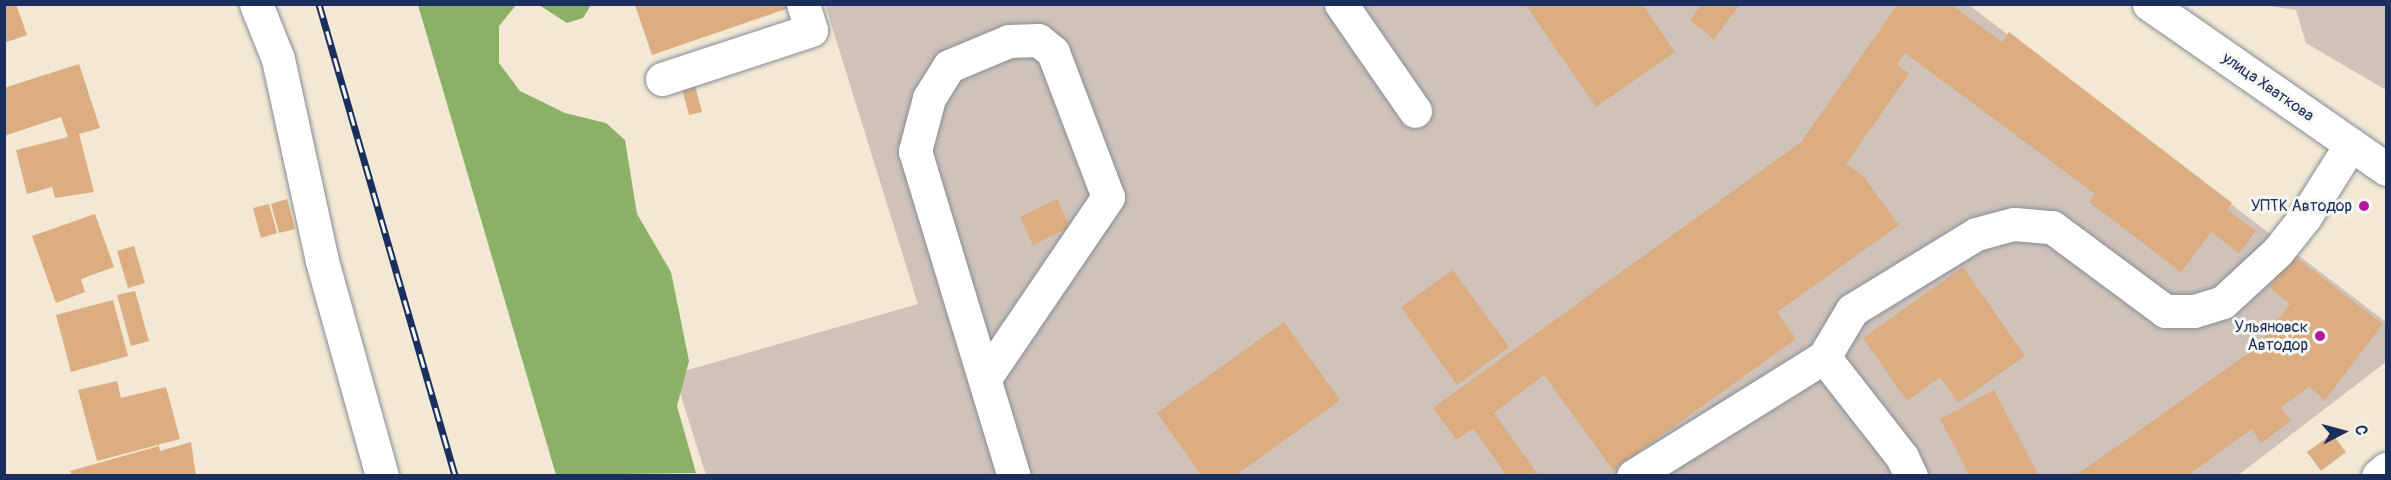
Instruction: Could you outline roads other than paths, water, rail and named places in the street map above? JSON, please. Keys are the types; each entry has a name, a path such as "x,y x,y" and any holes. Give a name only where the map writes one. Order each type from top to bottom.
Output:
{"main road":[{"path":"255,4 278,59 322,261 382,476"},
{"path":"662,79 811,30 803,4"},
{"path":"1341,4 1415,111"},
{"name":"улица Хваткова","path":"2149,4 2386,169"},
{"path":"985,378 1108,197 1053,52 1038,40 1009,41 949,66 929,98 915,152 1014,476"},
{"path":"1633,476 1824,357 1852,310 1976,234 2014,224 2052,227 2165,310 2194,311 2223,302 2278,251 2306,217 2352,144"},
{"path":"1824,357 1902,458 1911,476"},
{"path":"2378,476 2386,469"}],"railway":[{"path":"319,4 455,476"}],"place":[{"name":"УПТК Автодор","path":"2364,206"},
{"name":"Ульяновск Автодор","path":"2320,336"}]}
